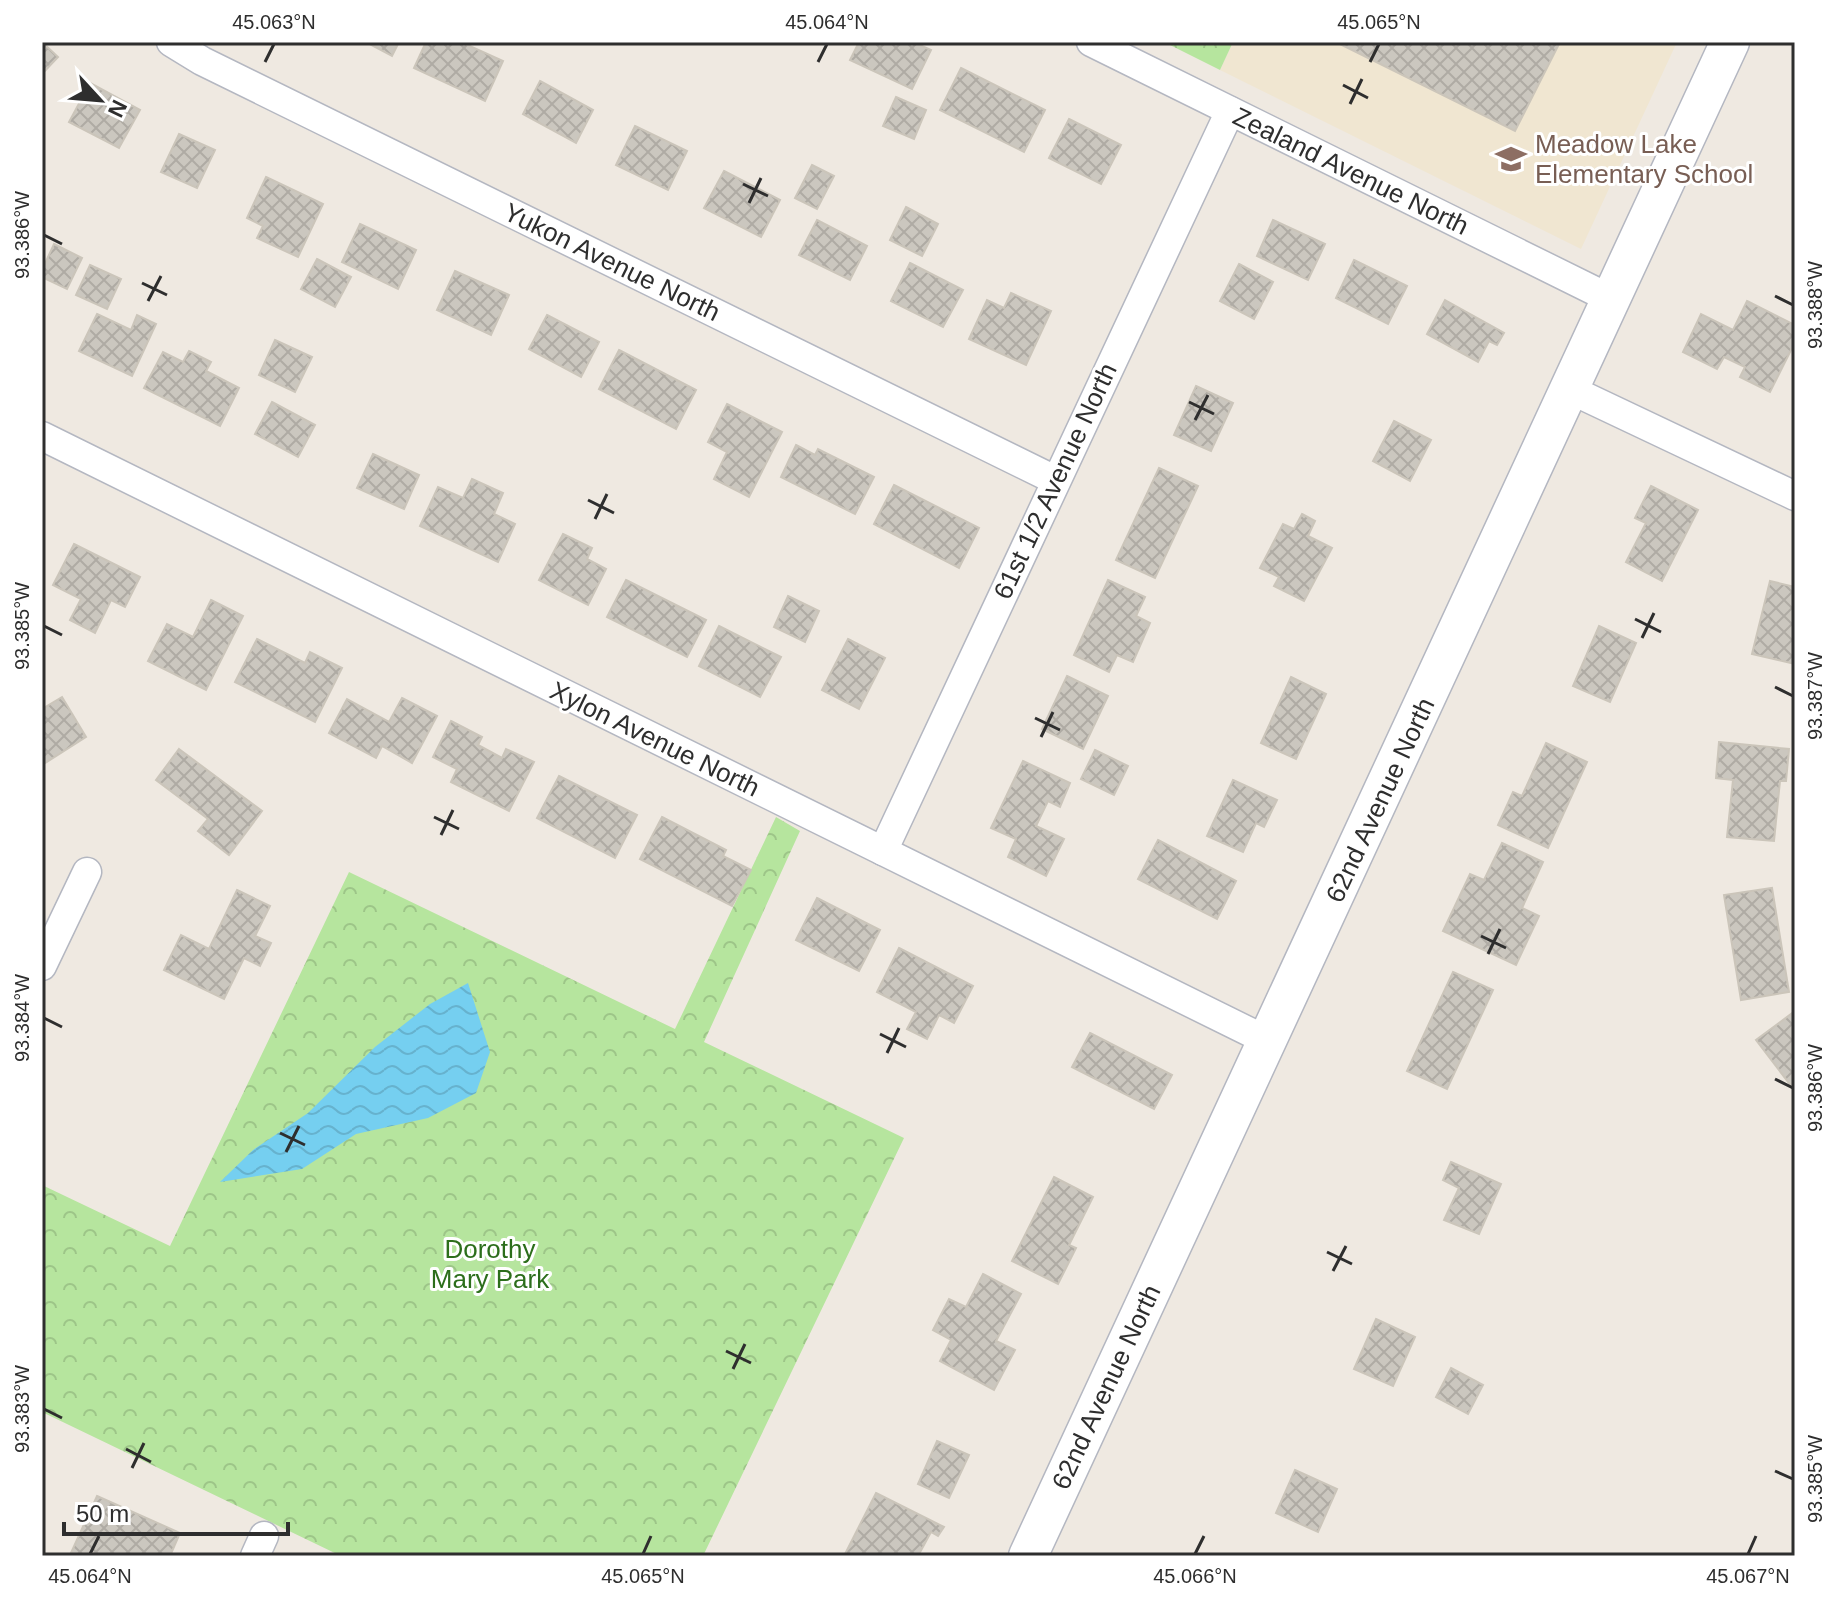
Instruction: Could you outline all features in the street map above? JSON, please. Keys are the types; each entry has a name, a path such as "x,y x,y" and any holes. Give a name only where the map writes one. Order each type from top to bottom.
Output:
{"street":[{"name":"Yukon Avenue North","path":"171,42 202,61 1055,480"},
{"name":"Zealand Avenue North","path":"1091,42 1611,299"},
{"name":"62nd Avenue North","path":"1028,1556 1730,42"},
{"name":"61st 1/2 Avenue North","path":"883,851 1230,111"},
{"path":"1569,389 1795,496"},
{"name":"Xylon Avenue North","path":"42,436 1268,1041"},
{"path":"42,966 87,872"}],"shaded area":[{"name":"Meadow Lake Elementary School","path":"1233,42 1677,42 1581,249 1220,70"}],"green space":[{"path":"1164,42 1233,42 1220,70"},
{"name":"Dorothy Mary Park","path":"776,817 800,831 704,1042 904,1138 703,1556 341,1556 42,1412 42,1185 170,1246 349,872 675,1029"}],"water":[{"path":"468,983 490,1052 476,1093 428,1118 356,1134 302,1169 220,1182 253,1150 308,1113 375,1047 430,1004"}],"building":[{"path":"42,42 58,57 42,74"},
{"path":"366,42 399,42 392,56"},
{"path":"426,42 461,42 503,61 485,101 414,68"},
{"path":"859,42 913,42 931,50 912,89 850,60"},
{"name":"Meadow Lake Elementary School","path":"1336,42 1560,42 1515,131"},
{"path":"961,68 1045,110 1024,152 940,110"},
{"path":"540,81 593,110 576,143 523,114"},
{"path":"90,83 140,110 119,148 69,122"},
{"path":"896,97 926,110 914,139 883,126"},
{"path":"1069,119 1121,145 1101,184 1049,158"},
{"path":"635,126 687,151 668,190 616,165"},
{"path":"179,134 215,150 197,188 161,172"},
{"path":"812,165 834,176 817,209 795,198"},
{"path":"724,171 780,200 761,237 704,208"},
{"path":"266,177 323,204 298,257 257,238 263,226 247,218"},
{"path":"906,207 938,224 922,256 890,240"},
{"path":"817,220 867,246 850,280 799,255"},
{"path":"1273,220 1325,244 1308,280 1257,256"},
{"path":"360,224 416,250 398,289 342,262"},
{"path":"54,244 82,258 67,289 42,277"},
{"path":"317,259 351,277 335,307 301,289"},
{"path":"1354,260 1407,286 1388,324 1336,298"},
{"path":"910,263 963,290 943,327 891,301"},
{"path":"1239,264 1273,282 1254,319 1220,301"},
{"path":"90,265 121,279 107,309 76,295"},
{"path":"455,271 509,295 491,335 437,310"},
{"path":"1011,293 1051,311 1026,365 969,339 987,300 1004,308"},
{"path":"1445,300 1504,333 1497,345 1489,341 1478,362 1427,334"},
{"path":"1747,301 1795,325 1795,342 1770,392 1740,377 1745,367 1724,357 1717,369 1683,352 1701,314 1733,330"},
{"path":"97,314 131,330 137,315 156,324 132,376 79,351"},
{"path":"547,315 599,342 581,377 529,349"},
{"path":"275,340 312,357 295,392 259,375"},
{"path":"619,350 696,390 676,429 599,389"},
{"path":"189,351 211,362 206,371 239,388 220,426 144,388 163,352 183,362"},
{"path":"1196,386 1233,403 1211,451 1174,435"},
{"path":"272,402 315,425 298,457 255,434"},
{"path":"727,404 782,432 749,497 714,479 727,452 708,442"},
{"path":"1394,421 1431,440 1410,481 1373,461"},
{"path":"796,445 815,455 818,449 874,477 855,514 781,477"},
{"path":"373,454 419,475 404,509 357,488"},
{"path":"1159,468 1198,486 1155,578 1116,560"},
{"path":"472,479 503,493 494,514 515,524 498,562 420,526 438,487 463,498"},
{"path":"894,485 979,528 959,568 874,524"},
{"path":"1651,486 1698,510 1662,581 1626,562 1646,523 1635,518"},
{"path":"1302,514 1315,521 1308,536 1332,548 1304,601 1274,586 1279,577 1260,568 1283,524 1294,529"},
{"path":"563,534 592,548 587,559 606,569 588,605 539,580"},
{"path":"74,544 140,577 125,607 111,600 95,633 70,620 81,599 53,585"},
{"path":"626,580 706,620 687,657 607,617"},
{"path":"1108,580 1145,597 1136,616 1150,623 1133,662 1117,655 1109,672 1074,655"},
{"path":"1770,581 1795,587 1795,664 1752,654"},
{"path":"788,596 819,611 805,642 774,627"},
{"path":"211,600 243,616 206,690 148,661 167,624 193,637"},
{"path":"719,626 781,657 760,697 699,666"},
{"path":"1599,626 1636,643 1610,702 1573,686"},
{"path":"257,639 305,663 310,652 342,668 315,722 235,682"},
{"path":"848,639 885,658 859,709 822,690"},
{"path":"1067,676 1108,696 1083,749 1042,729"},
{"path":"1291,677 1326,694 1296,759 1261,743"},
{"path":"62,697 86,737 42,765 42,709"},
{"path":"402,698 437,716 412,763 382,746 376,758 329,733 347,699 389,722"},
{"path":"451,721 482,737 478,745 502,758 506,749 534,762 509,811 451,782 457,769 433,757"},
{"path":"1719,742 1789,749 1786,781 1780,781 1774,841 1727,837 1733,780 1716,778"},
{"path":"1546,743 1587,762 1548,848 1498,825 1513,792 1522,796"},
{"path":"179,749 262,811 229,855 198,831 208,819 156,780"},
{"path":"1095,750 1128,766 1114,795 1081,779"},
{"path":"1023,761 1070,783 1060,807 1048,801 1036,826 1064,839 1046,876 1008,857 1016,839 991,828"},
{"path":"559,776 637,815 615,858 537,818"},
{"path":"1233,780 1277,800 1264,827 1256,823 1243,852 1207,836"},
{"path":"662,817 726,850 723,856 751,870 732,906 640,859"},
{"path":"1158,840 1236,881 1217,919 1138,879"},
{"path":"1502,843 1543,862 1522,908 1539,916 1516,965 1443,931 1470,874 1484,880"},
{"path":"1772,888 1789,992 1741,1000 1724,895"},
{"path":"237,890 270,906 255,936 271,943 260,966 244,958 224,999 164,970 181,935 209,949"},
{"path":"817,898 880,930 859,971 796,940"},
{"path":"899,948 973,986 954,1023 939,1015 927,1039 907,1029 916,1012 877,992"},
{"path":"1453,972 1493,990 1447,1089 1407,1071"},
{"path":"1795,1011 1795,1091 1756,1040"},
{"path":"1090,1033 1172,1075 1154,1109 1072,1067"},
{"path":"1451,1162 1501,1184 1479,1234 1444,1220 1459,1188 1443,1180"},
{"path":"1054,1177 1093,1197 1069,1245 1076,1248 1058,1284 1012,1261"},
{"path":"983,1274 1021,1294 996,1341 1015,1350 994,1390 940,1361 951,1340 933,1330 949,1299 966,1307"},
{"path":"1376,1319 1415,1337 1393,1386 1354,1369"},
{"path":"1451,1368 1483,1385 1468,1414 1436,1397"},
{"path":"937,1441 969,1455 949,1498 918,1484"},
{"path":"1295,1470 1337,1489 1318,1532 1276,1513"},
{"path":"876,1493 944,1527 938,1536 931,1532 918,1556 845,1554"},
{"path":"97,1496 180,1533 170,1556 70,1555"}],"place":[{"name":"Meadow Lake Elementary School","path":"1511,159"}]}
